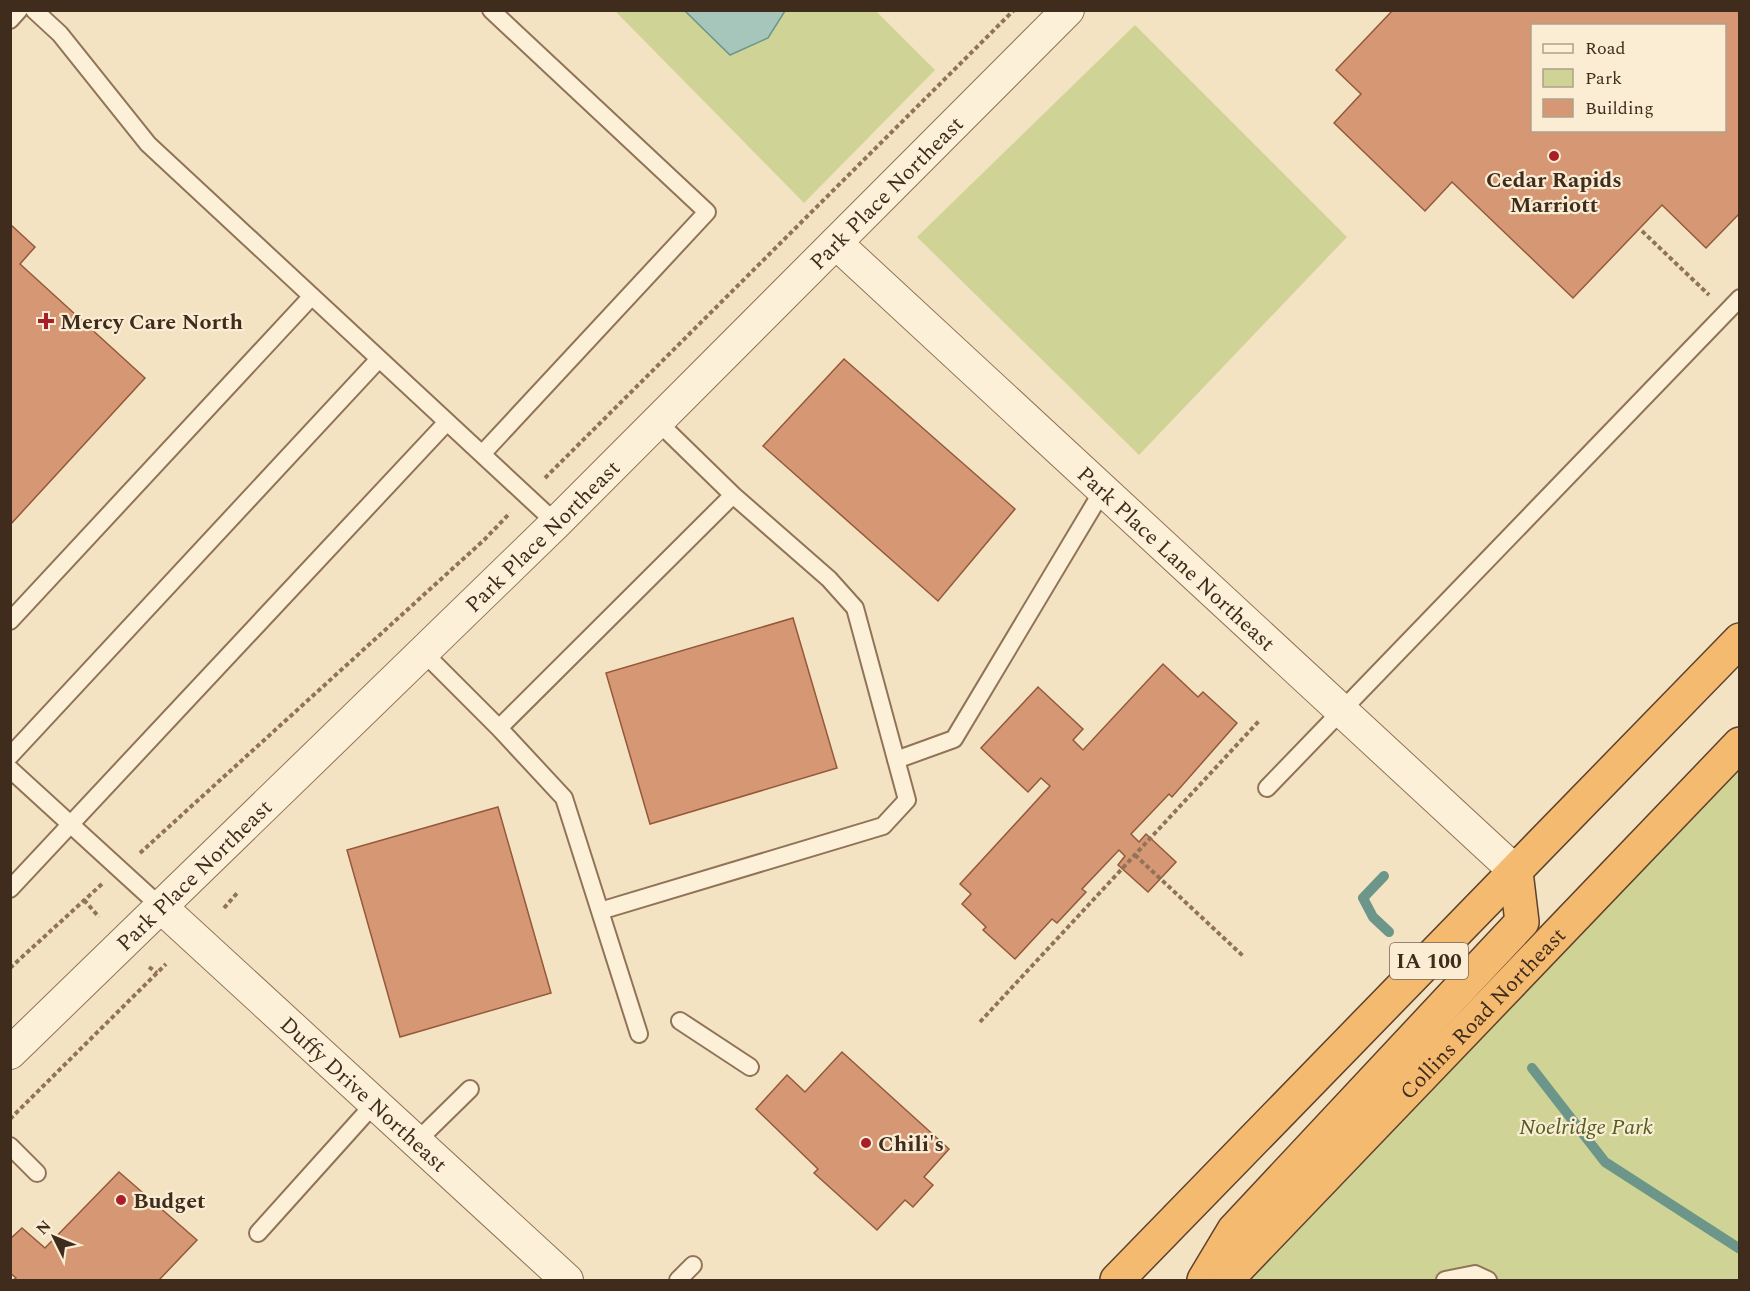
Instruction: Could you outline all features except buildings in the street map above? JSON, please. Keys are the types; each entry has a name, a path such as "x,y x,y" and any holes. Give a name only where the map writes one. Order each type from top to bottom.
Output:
{"highway":[{"name":"IA 100","path":"1117,1281 1740,640"},
{"name":"Collins Road Northeast","path":"1226,1281 1740,744"},
{"name":"Collins Road Northeast","path":"1204,1281 1234,1230 1522,922 1516,872"}],"street":[{"name":"Park Place Northeast","path":"10,1053 556,523 1068,10"},
{"name":"Park Place Lane Northeast","path":"836,243 1516,872"},
{"name":"Duffy Drive Northeast","path":"161,907 567,1281"}],"lane":[{"path":"10,20 19,10"},
{"path":"34,10 60,34 148,144 556,523"},
{"path":"482,454 707,212 490,10"},
{"path":"10,621 312,296"},
{"path":"1267,788 1340,709 1740,298"},
{"path":"10,756 379,359"},
{"path":"600,911 883,825 907,800 855,608 829,579 733,495 657,421"},
{"path":"10,889 447,422"},
{"path":"896,760 954,739 1103,490"},
{"path":"499,728 733,495"},
{"path":"423,652 499,728 564,798 639,1034"},
{"path":"10,769 161,907"},
{"path":"680,1021 750,1067"},
{"path":"416,1142 470,1089"},
{"path":"258,1233 374,1104"},
{"path":"10,1146 37,1173"},
{"path":"678,1281 693,1265"},
{"path":"1445,1281 1475,1274 1488,1281"}],"path":[{"path":"1642,231 1727,311"},
{"path":"980,1022 1259,721"},
{"path":"1135,855 1243,956"},
{"path":"224,908 238,892"},
{"path":"84,900 99,917"},
{"path":"10,1119 166,964"},
{"path":"149,967 157,973"}],"green space":[{"path":"615,11 876,11 935,70 804,203"},
{"path":"1135,25 1347,237 1139,455 917,237"},
{"name":"Noelridge Park","path":"1739,744 1739,1280 1226,1280"}],"water":[{"path":"685,11 785,11 768,38 730,55"}],"waterway":[{"path":"1384,876 1363,898 1373,917 1389,932"},
{"path":"1532,1068 1605,1162 1740,1249"}],"place":[{"name":"Cedar Rapids Marriott","path":"1554,156"},
{"name":"Mercy Care North","path":"46,321"},
{"name":"Chili's","path":"866,1143"},
{"name":"Budget","path":"121,1200"}]}
